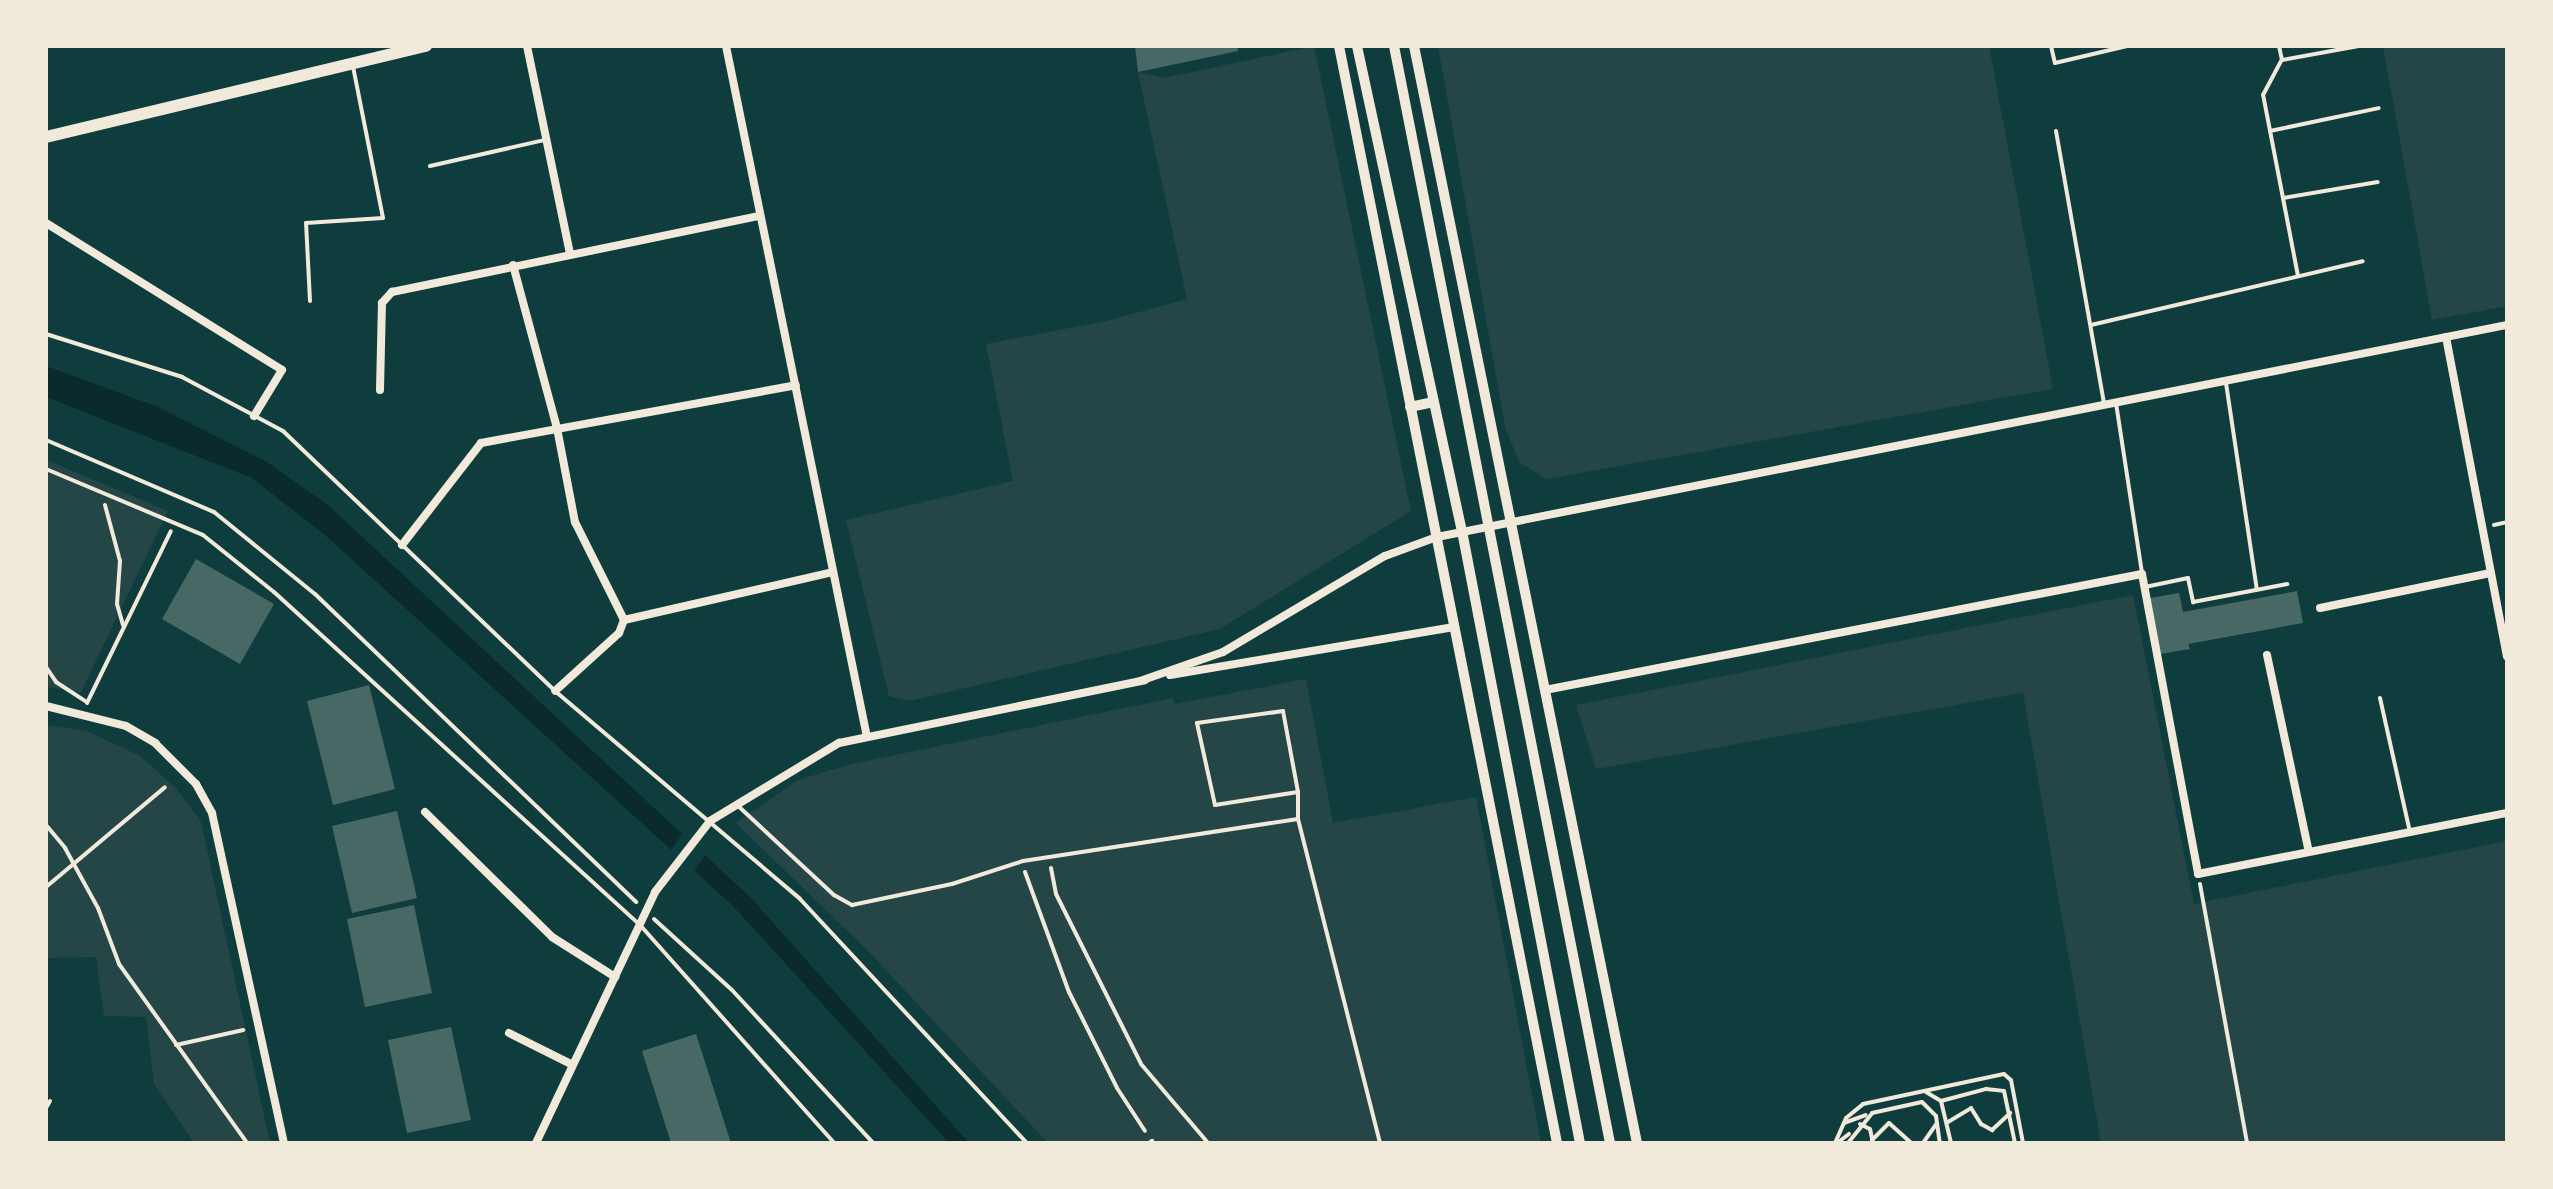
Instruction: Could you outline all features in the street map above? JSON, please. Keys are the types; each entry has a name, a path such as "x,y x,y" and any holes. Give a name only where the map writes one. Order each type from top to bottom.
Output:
{"main road":[{"path":"46,137 426,46"}],"street":[{"path":"527,46 570,254"},
{"path":"726,46 867,737"},
{"path":"1339,46 1557,1143"},
{"path":"1357,46 1462,531 1580,1143"},
{"path":"1394,46 1610,1143"},
{"path":"1414,46 1637,1143"},
{"path":"380,390 382,303 392,292 759,216"},
{"path":"46,223 282,370 254,416"},
{"path":"513,265 557,428 575,522 624,620 619,633 555,691"},
{"path":"1140,681 1223,652 1385,556 1437,537 2507,325"},
{"path":"2446,337 2507,656"},
{"path":"402,545 481,443 796,385"},
{"path":"1410,407 1433,402"},
{"path":"624,620 833,572"},
{"path":"2320,608 2490,573"},
{"path":"1545,690 2142,574 2198,874 2507,813"},
{"path":"536,1143 655,892 710,821 735,803 839,743 1140,681 1454,627"},
{"path":"2267,655 2309,852"},
{"path":"46,706 82,712 126,726 155,743 196,784 212,813 284,1143"},
{"path":"425,812 552,937 615,977"},
{"path":"509,1033 571,1064"}],"lane":[{"path":"2051,46 2055,63 2127,46"},
{"path":"2279,46 2282,60 2263,95 2298,276"},
{"path":"2282,60 2359,46"},
{"path":"310,301 306,223 383,218 353,64"},
{"path":"2270,131 2379,108"},
{"path":"2056,131 2104,405"},
{"path":"430,166 546,139"},
{"path":"2283,198 2378,182"},
{"path":"2091,325 2363,261"},
{"path":"46,334 182,377 283,431 555,691 800,899 1027,1143"},
{"path":"2225,380 2257,590"},
{"path":"2116,403 2142,574"},
{"path":"46,469 203,535 285,602 640,925 834,1143"},
{"path":"2145,587 2188,578 2193,602 2287,584"},
{"path":"2380,698 2410,832"},
{"path":"1298,792 1215,805 1197,723 1283,711 1298,792 1298,819 1380,1143"},
{"path":"735,803 834,895 852,905 965,881 1023,861 1298,819"},
{"path":"1836,1143 1843,1123 1863,1104 2004,1074 2011,1080 2023,1143"},
{"path":"1941,1101 1996,1088 2004,1091 2015,1143"},
{"path":"1925,1091 1941,1101 1951,1143"},
{"path":"46,1108 50,1101"},
{"path":"1843,1123 1922,1102 1930,1105 1940,1143"},
{"path":"1948,1122 1971,1108 1981,1124 1992,1130 2010,1113"},
{"path":"1836,1143 1872,1113"},
{"path":"1872,1142 1889,1123 1911,1143"},
{"path":"1923,1143 1937,1123"},
{"path":"1859,1124 1870,1129 1872,1142"},
{"path":"1848,1143 1851,1132"},
{"path":"1969,1143 1979,1143"}],"path":[{"path":"98,491 114,525 120,561 117,604 124,627"},
{"path":"82,712 175,523"},
{"path":"46,667 56,682 87,702"},
{"path":"46,887 165,787"},
{"path":"46,825 74,863 98,908 119,964 247,1143"},
{"path":"1050,857 1056,894 1141,1064 1208,1143"},
{"path":"1023,861 1031,896 1069,992 1117,1088 1150,1142"},
{"path":"2198,874 2247,1143"},
{"path":"176,1045 243,1030"}],"shaded area":[{"path":"1314,46 1411,511 1220,629 909,701 889,696 846,520 1013,481 986,344 1106,321 1187,299 1138,72 1164,78"},
{"path":"1438,46 1989,46 2053,389 1546,479 1519,462 1505,427"},
{"path":"2383,46 2505,46 2507,306 2432,320"},
{"path":"46,366 158,407 267,462 328,505 751,898 969,1143 949,1143 733,906 326,536 252,478 46,397"},
{"path":"46,460 168,511 81,692 46,687"},
{"path":"2133,595 2194,904 2507,841 2507,1143 2101,1143 2023,693 1596,769 1576,705"},
{"path":"1306,679 1333,823 1476,797 1541,1143 1048,1143 868,951 736,823 798,780 851,764 1173,698 1175,704"},
{"path":"46,725 87,731 140,756 177,789 201,822 270,1143 194,1143 154,1084 146,1017 104,1016 96,957 46,958"}],"pier":[{"path":"684,831 707,852 692,875 669,853"}],"building":[{"path":"1135,46 1237,46 1238,51 1138,72"},
{"path":"196,559 274,604 240,664 162,619"},
{"path":"2297,591 2303,623 2188,644 2190,649 2160,654 2150,598 2179,593 2183,612"},
{"path":"369,685 395,789 333,805 307,701"},
{"path":"397,811 417,898 352,913 332,826"},
{"path":"414,905 432,993 365,1007 347,919"},
{"path":"451,1027 471,1120 407,1133 388,1040"},
{"path":"696,1034 731,1143 671,1143 642,1051"}]}
